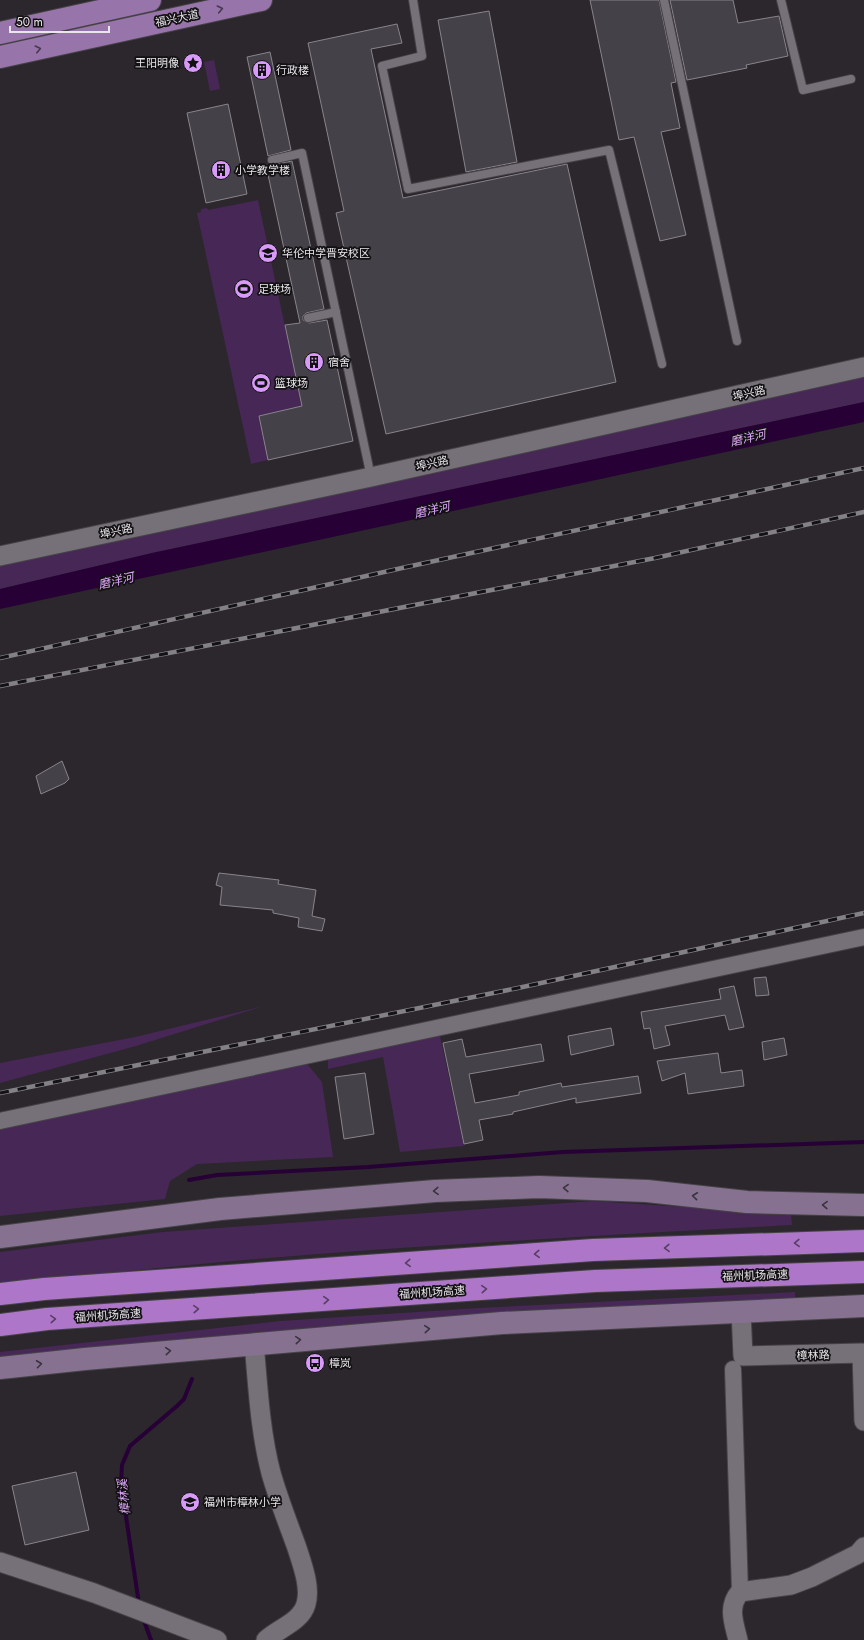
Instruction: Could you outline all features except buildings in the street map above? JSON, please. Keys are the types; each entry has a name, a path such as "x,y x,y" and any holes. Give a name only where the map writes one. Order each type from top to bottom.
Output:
{"highway":[{"path":"0,1294 52,1288 594,1250 864,1241"},
{"name":"福州机场高速","path":"0,1325 47,1319 595,1281 864,1272"}],"main road":[{"path":"0,33 150,0"},
{"name":"福兴大道","path":"0,57 261,0"},
{"path":"0,1237 220,1210 450,1190 540,1187 646,1191 747,1202 864,1205"},
{"path":"0,1368 254,1343 502,1323 864,1306"}],"street":[{"name":"埠兴路","path":"0,556 371,477 864,367"},
{"path":"0,1121 864,937"},
{"path":"740,1592 738,1362 741,1311"},
{"path":"254,1343 258,1396 271,1473 299,1554 307,1592 306,1603 302,1612 295,1620 266,1640"},
{"name":"樟林路","path":"738,1362 862,1353 864,1421"},
{"path":"738,1640 732,1607 736,1596 740,1592 791,1585 802,1582 858,1554 864,1547"},
{"path":"0,1562 94,1593 217,1640"}],"lane":[{"path":"413,0 422,56 382,66 408,189 609,150 662,364"},
{"path":"664,0 737,341"},
{"path":"781,0 803,90 851,79"},
{"path":"272,160 302,153 371,477"},
{"path":"308,318 336,312"}],"shaded area":[{"path":"214,60 220,89 210,91 204,62"},
{"path":"258,200 302,406 259,416 268,460 251,464 197,213 201,212 201,209 207,208 208,210"},
{"path":"864,376 864,402 152,553 0,589 0,560"},
{"path":"264,1006 136,1046 0,1083 0,1063 135,1037"},
{"path":"440,1036 464,1146 400,1152 383,1057 328,1069 328,1055"},
{"path":"296,1063 308,1065 322,1082 333,1157 197,1164 170,1181 165,1199 0,1216 0,1129"},
{"path":"593,1201 791,1214 792,1225 396,1248 197,1264 0,1286 0,1252 163,1232"},
{"path":"795,1292 795,1300 0,1363 0,1352 280,1321 478,1308"}],"water":[{"name":"磨洋河","path":"864,402 864,422 0,609 0,589 152,553"}],"waterway":[{"path":"189,1180 217,1175 368,1167 563,1152 864,1142"},
{"name":"樟林溪","path":"139,1604 121,1483 122,1465 130,1446 184,1399 192,1379"},
{"name":"樟林溪","path":"143,1618 151,1640"}],"railway":[{"path":"0,658 402,568 864,468"},
{"path":"0,686 655,558 864,512"},
{"path":"0,1093 518,988 864,913"}],"place":[{"name":"王阳明像","path":"193,63"},
{"name":"行政楼","path":"262,70"},
{"name":"小学教学楼","path":"221,170"},
{"name":"华伦中学晋安校区","path":"268,253"},
{"name":"足球场","path":"244,289"},
{"name":"宿舍","path":"314,362"},
{"name":"篮球场","path":"261,383"},
{"name":"樟岚","path":"315,1363"},
{"name":"福州市樟林小学","path":"190,1502"}]}
